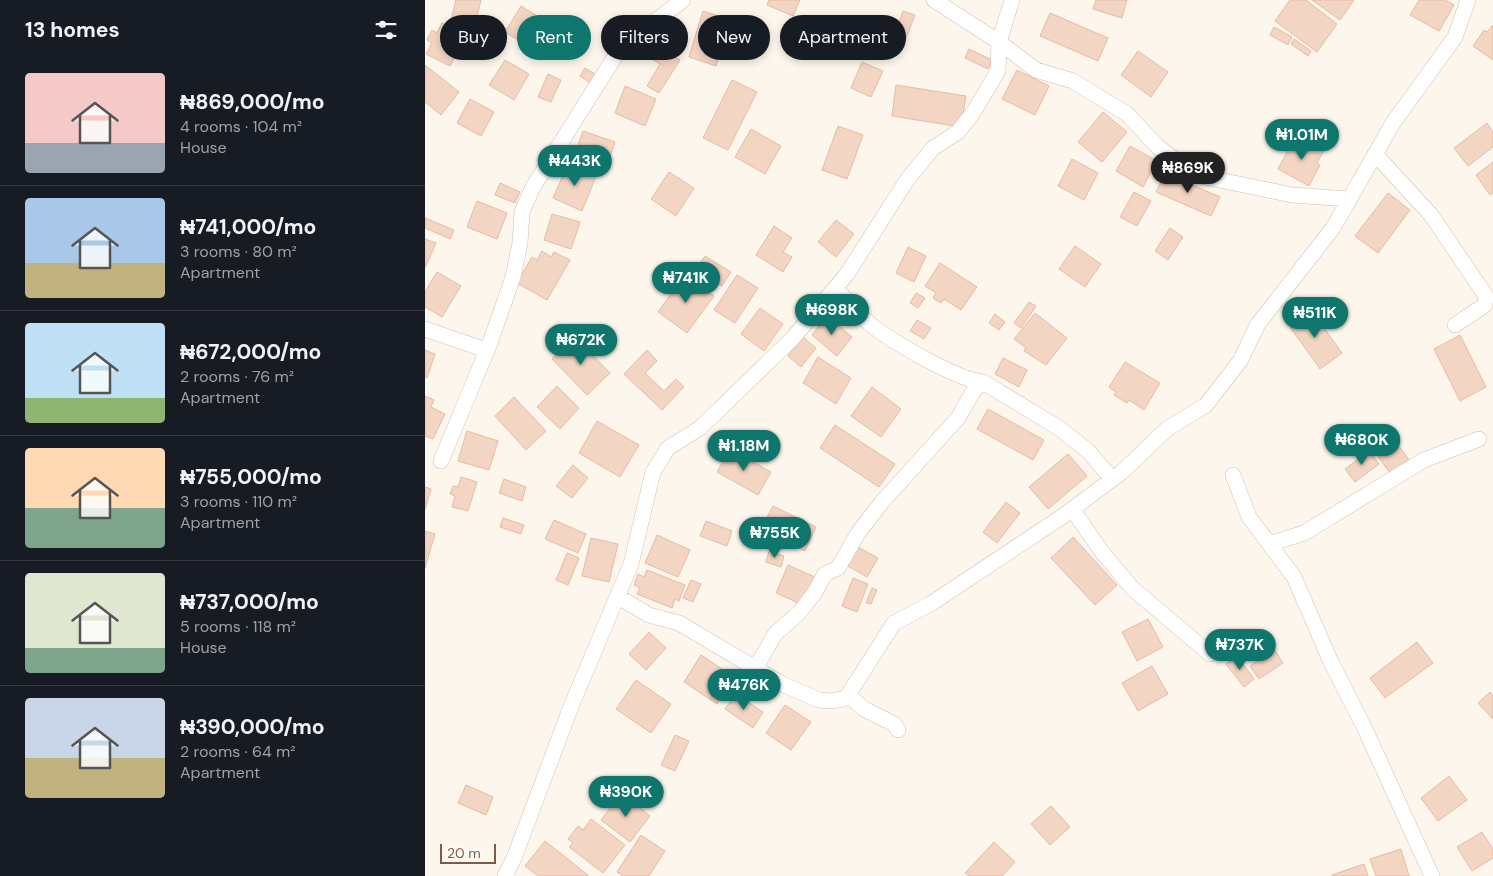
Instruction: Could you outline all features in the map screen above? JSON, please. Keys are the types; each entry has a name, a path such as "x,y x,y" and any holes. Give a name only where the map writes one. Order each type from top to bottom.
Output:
{"street":[{"path":"441,461 513,278 520,243 522,212 533,187 621,47 683,0"},
{"path":"934,0 999,42 1036,70 1073,81 1127,114 1158,147 1185,167 1205,177 1292,195 1349,199"},
{"path":"505,876 514,858 572,704 631,564 653,472 668,448 700,428 792,339 847,274 917,167 933,148 958,132 973,113 998,72 999,42 1012,0"},
{"path":"617,596 649,615 679,623 782,684 819,700 843,699 848,695 894,622 932,603 1073,509 1112,479 1167,429 1206,406 1240,361 1258,324 1333,228 1393,123 1455,37 1469,0"},
{"path":"1375,154 1431,215 1486,296 1485,305 1455,325"},
{"path":"835,288 870,324 941,368 983,382 1059,428 1088,451 1112,479"},
{"path":"425,328 486,350"},
{"path":"755,668 775,634 801,612 825,574 837,568 858,533 882,502 959,418 974,390 983,382"},
{"path":"1269,544 1304,534 1424,460 1479,439"},
{"path":"1233,475 1249,517 1294,577 1330,660 1365,729 1432,876"},
{"path":"1073,509 1102,552 1132,588 1210,654"},
{"path":"848,695 864,709 894,724 898,730"}],"building":[{"path":"456,0 481,0 477,15 452,15"},
{"path":"769,0 800,0 793,15 767,5"},
{"path":"1096,0 1127,0 1122,18 1093,9"},
{"path":"1290,0 1306,0 1337,24 1317,52 1275,21"},
{"path":"1312,0 1354,0 1340,20"},
{"path":"1419,0 1445,0 1454,5 1439,31 1410,15"},
{"path":"521,6 535,15 517,15 517,40 507,33 507,29"},
{"path":"703,11 715,15 702,15"},
{"path":"903,11 915,15 906,38 906,15 902,15"},
{"path":"1050,13 1108,38 1098,61 1040,36"},
{"path":"1493,25 1493,60 1473,46 1484,30 1487,32"},
{"path":"440,27 440,60 453,60 450,66 426,54 432,43 427,40 432,30 437,33"},
{"path":"698,27 698,60 689,57"},
{"path":"1274,27 1292,37 1288,45 1270,35"},
{"path":"1294,39 1311,51 1308,56 1291,44"},
{"path":"969,49 992,60 988,69 965,58"},
{"path":"1138,51 1168,72 1151,97 1121,75"},
{"path":"505,60 529,74 514,100 489,85"},
{"path":"653,60 680,60 659,93 647,86 660,64"},
{"path":"698,60 718,60 716,66"},
{"path":"862,62 883,71 871,97 851,88"},
{"path":"425,65 459,92 441,115 425,102"},
{"path":"585,68 598,76 592,84 580,76"},
{"path":"1017,70 1049,86 1035,115 1002,99"},
{"path":"548,74 561,80 551,102 538,97"},
{"path":"732,80 757,92 728,150 703,138"},
{"path":"896,85 966,96 961,127 892,116"},
{"path":"625,86 656,99 645,126 615,113"},
{"path":"470,99 494,112 481,136 457,123"},
{"path":"1103,112 1127,132 1102,162 1078,142"},
{"path":"1487,123 1493,132 1493,147 1468,166 1454,148"},
{"path":"838,126 863,135 847,179 822,170"},
{"path":"751,129 781,146 765,174 735,157"},
{"path":"583,131 615,142 607,165 575,154"},
{"path":"1296,135 1324,150 1317,163 1320,165 1309,186 1278,169"},
{"path":"1130,146 1157,161 1143,187 1116,171"},
{"path":"1072,159 1098,173 1084,200 1058,186"},
{"path":"1493,162 1493,193 1490,195 1476,175"},
{"path":"568,164 596,176 582,211 553,198"},
{"path":"669,172 694,188 676,216 651,199"},
{"path":"1165,173 1220,197 1211,216 1156,192"},
{"path":"500,183 520,192 515,203 495,195"},
{"path":"1134,192 1151,201 1137,226 1120,217"},
{"path":"1388,193 1410,210 1378,253 1355,236"},
{"path":"477,201 507,213 497,239 467,227"},
{"path":"552,214 580,222 571,249 544,240"},
{"path":"425,218 454,230 450,239 425,228"},
{"path":"836,220 854,234 836,257 818,242"},
{"path":"774,226 792,238 783,252 792,257 783,272 756,255"},
{"path":"1170,228 1183,237 1168,260 1155,251"},
{"path":"425,239 436,243 425,268"},
{"path":"1075,246 1101,264 1085,287 1059,269"},
{"path":"908,247 926,256 914,282 896,273"},
{"path":"542,251 551,257 554,252 570,260 547,300 517,283 532,257 537,260"},
{"path":"705,256 731,272 722,286 696,269"},
{"path":"940,263 977,287 961,310 944,299 941,303 933,298 936,293 925,286"},
{"path":"437,272 461,286 442,317 425,307 425,292"},
{"path":"685,275 714,296 687,333 658,312"},
{"path":"737,275 758,288 735,323 714,310"},
{"path":"916,293 925,298 918,308 910,303"},
{"path":"1029,302 1036,306 1021,328 1014,323"},
{"path":"1309,307 1342,353 1320,369 1290,327 1301,319 1298,315"},
{"path":"760,308 783,324 764,351 741,334"},
{"path":"1035,313 1067,338 1046,365 1024,351 1026,348 1014,339"},
{"path":"995,314 1005,322 999,330 989,323"},
{"path":"827,316 852,337 837,356 812,335"},
{"path":"917,320 931,328 924,339 910,331"},
{"path":"1460,335 1486,387 1460,401 1434,349"},
{"path":"575,337 610,373 587,395 552,359"},
{"path":"803,337 816,348 801,367 788,356"},
{"path":"425,350 435,354 427,378 425,377"},
{"path":"647,350 657,361 645,373 664,391 676,379 684,387 662,410 624,374"},
{"path":"818,357 851,378 836,404 803,383"},
{"path":"1003,358 1027,370 1019,387 995,374"},
{"path":"1125,362 1160,383 1144,410 1129,400 1127,403 1114,395 1116,392 1109,387"},
{"path":"557,386 579,408 560,429 537,407"},
{"path":"872,387 901,409 881,437 851,416"},
{"path":"425,396 434,400 431,407 445,414 433,439 425,436"},
{"path":"514,397 546,431 526,450 495,416"},
{"path":"988,409 1044,440 1033,460 977,429"},
{"path":"597,421 639,445 620,477 579,453"},
{"path":"835,425 895,464 879,487 820,448"},
{"path":"467,431 498,441 489,470 458,461"},
{"path":"1391,435 1409,460 1390,473 1372,448"},
{"path":"730,449 771,472 758,495 717,472"},
{"path":"1369,451 1379,464 1355,482 1345,469"},
{"path":"1068,454 1087,476 1048,509 1029,487"},
{"path":"573,465 588,478 572,498 556,486"},
{"path":"461,477 477,482 468,511 452,507 455,496 450,494 453,486 458,487"},
{"path":"504,479 526,487 522,501 499,493"},
{"path":"425,487 431,489 425,510"},
{"path":"1006,502 1020,513 997,543 983,532"},
{"path":"773,506 816,527 805,551 761,529"},
{"path":"503,518 524,525 521,534 500,527"},
{"path":"554,520 586,534 578,553 545,539"},
{"path":"706,521 732,531 727,546 700,536"},
{"path":"425,531 435,534 425,568"},
{"path":"657,535 690,550 678,577 645,563"},
{"path":"1073,537 1117,585 1095,605 1051,558"},
{"path":"591,538 618,544 609,582 582,576"},
{"path":"856,546 878,558 867,577 846,565"},
{"path":"769,551 784,556 781,567 766,562"},
{"path":"567,553 579,558 568,585 556,580"},
{"path":"788,565 817,578 805,606 776,593"},
{"path":"647,570 685,585 679,601 675,599 672,608 637,594 640,588 634,585 638,574 644,577"},
{"path":"853,578 868,584 857,612 842,606"},
{"path":"691,580 701,584 693,602 683,598"},
{"path":"872,588 877,590 871,604 866,603"},
{"path":"1148,619 1163,647 1137,661 1122,632"},
{"path":"649,632 666,648 646,670 629,654"},
{"path":"1417,642 1433,663 1385,698 1370,678"},
{"path":"1274,649 1283,663 1259,679 1250,666"},
{"path":"701,655 734,677 717,704 684,682"},
{"path":"1237,656 1254,679 1244,687 1226,664"},
{"path":"1152,666 1168,694 1138,711 1122,683"},
{"path":"636,680 671,704 651,733 616,709"},
{"path":"1490,692 1493,696 1493,719 1478,703"},
{"path":"736,694 763,712 753,728 725,709"},
{"path":"785,705 811,722 791,750 766,733"},
{"path":"675,735 689,741 675,771 661,765"},
{"path":"1449,776 1467,800 1438,821 1421,798"},
{"path":"466,785 493,797 486,815 458,803"},
{"path":"622,793 650,816 630,842 601,820"},
{"path":"1051,806 1070,827 1050,845 1031,824"},
{"path":"591,819 625,845 603,873 569,847 573,843 568,839 578,826 583,830"},
{"path":"1482,832 1493,849 1493,858 1472,871 1457,847"},
{"path":"641,835 665,851 649,876 623,876 617,872"},
{"path":"545,841 589,876 538,876 525,866"},
{"path":"994,842 1015,862 1002,876 969,876 965,873"},
{"path":"1401,849 1409,876 1376,876 1370,859"},
{"path":"1364,864 1368,876 1332,876 1332,875"}]}
